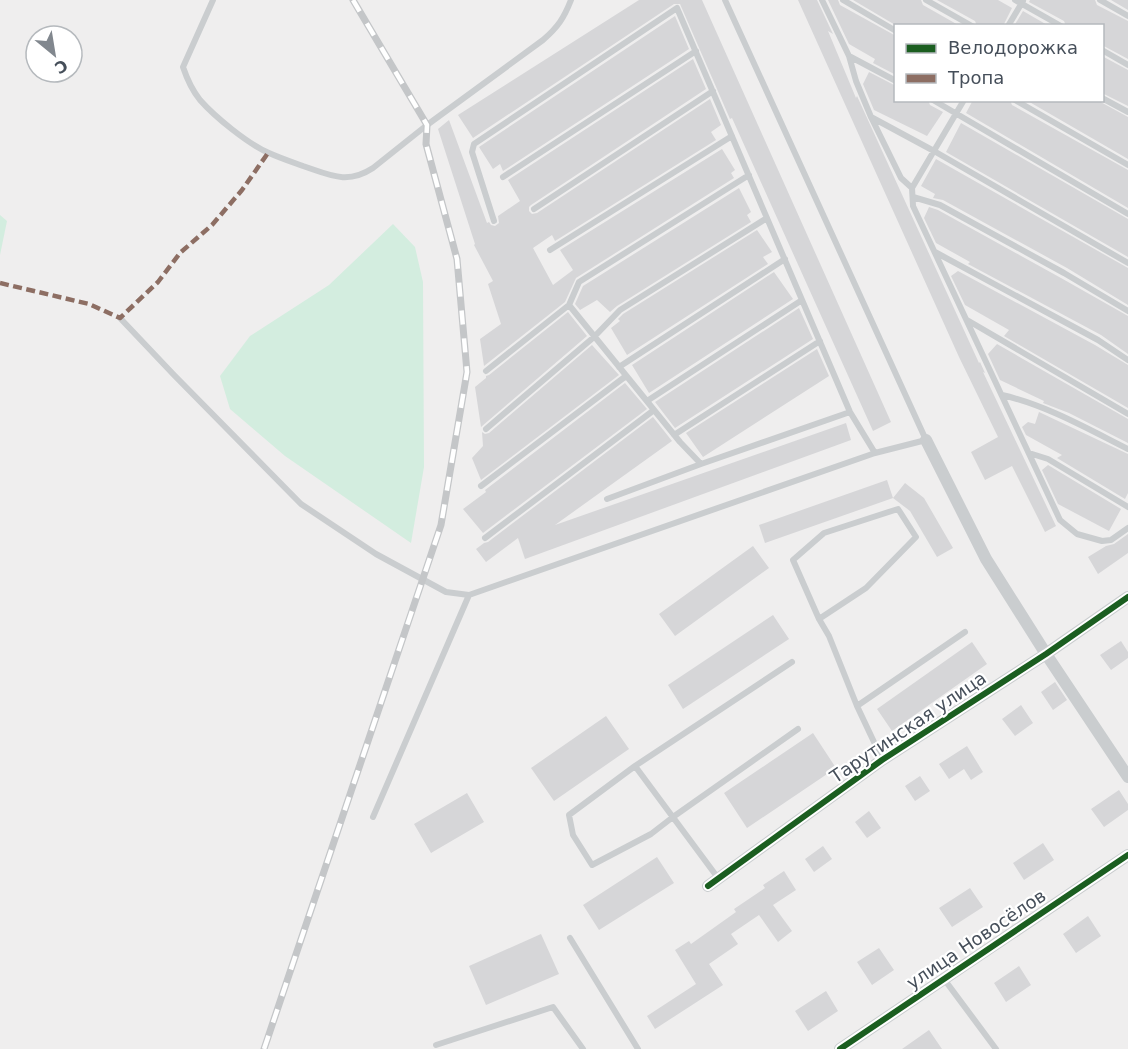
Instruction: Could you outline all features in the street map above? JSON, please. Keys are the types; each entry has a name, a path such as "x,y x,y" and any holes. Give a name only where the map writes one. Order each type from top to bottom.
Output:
{"street":[{"path":"926,440 986,559 1128,777"},
{"name":"Тарутинская улица","path":"713,882 882,760 1046,654 1128,597"},
{"name":"улица Новосёлов","path":"840,1049 1128,855"}],"lane":[{"path":"213,0 183,67 188,82 199,99 236,133 268,153 337,178 350,178 363,175 373,168 427,125 543,40 565,16 571,0"},
{"path":"120,318 301,504 376,554 446,592 469,595 875,453 926,440 725,0"},
{"path":"822,0 849,56 856,81 871,117 901,178 912,188"},
{"path":"843,0 894,30"},
{"path":"926,0 968,24"},
{"path":"1100,0 1128,16"},
{"path":"1009,24 1020,1 1057,24"},
{"path":"494,221 472,152 474,144 677,8 850,412 875,453"},
{"path":"503,177 696,51"},
{"path":"1104,51 1128,65"},
{"path":"849,56 894,80"},
{"path":"534,209 713,91"},
{"path":"1104,99 1128,112"},
{"path":"936,102 1128,214"},
{"path":"963,102 912,188 913,206 1060,520 1077,534 1102,541 1111,540 1128,528"},
{"path":"1018,102 1128,165"},
{"path":"871,117 1128,263"},
{"path":"550,250 732,136"},
{"path":"486,370 569,305 579,282 748,175"},
{"path":"913,197 940,205 1128,311"},
{"path":"486,429 594,337 620,310 767,218"},
{"path":"934,252 1098,340 1128,360"},
{"path":"619,367 785,259"},
{"path":"647,401 802,300"},
{"path":"569,305 674,435 701,464"},
{"path":"966,319 1128,414"},
{"path":"674,435 819,341"},
{"path":"481,486 626,376"},
{"path":"1002,396 1019,399 1064,417 1128,449"},
{"path":"485,538 654,410"},
{"path":"607,499 850,412"},
{"path":"1029,453 1048,459 1128,507"},
{"path":"819,619 866,588 916,537 898,509 824,533 793,560 819,619 829,636 882,760"},
{"path":"373,817 469,595"},
{"path":"857,706 965,632"},
{"path":"792,662 635,766 569,815 573,835 592,865 651,834 798,729"},
{"path":"635,766 673,817 713,882"},
{"path":"570,938 638,1049"},
{"path":"943,978 996,1049"},
{"path":"436,1045 553,1007 583,1049"}],"green space":[{"path":"0,215 7,221 0,255"},
{"path":"393,224 415,247 423,282 424,467 411,543 285,456 230,409 220,376 250,336 329,285"}],"building":[{"path":"639,0 702,0 891,422 873,431 732,118 730,119 680,4 674,4 473,138 458,115"},
{"path":"798,0 817,0 833,34 828,31 856,98 857,96 1056,526 1045,532 1012,466 985,480 971,452 998,437 959,357"},
{"path":"828,0 838,0 840,5 894,35 894,74 873,63 875,59 849,44"},
{"path":"853,0 921,0 923,5 956,24 894,24"},
{"path":"937,0 998,0 1012,8 1004,24 976,24 975,21"},
{"path":"1030,0 1095,0 1097,5 1128,21 1128,59 1104,46 1104,24 1065,24 1064,21 1029,2"},
{"path":"1111,0 1128,0 1128,10"},
{"path":"1023,11 1046,24 1015,24"},
{"path":"675,16 689,49 503,171 500,164 493,169 479,147"},
{"path":"1104,57 1128,70 1128,106 1104,94"},
{"path":"693,59 706,89 531,205 529,211 532,214 537,213 710,99 721,125 711,132 716,140 555,241 552,235 533,248 553,285 573,270 560,250 722,149 735,170 731,173 734,178 576,278 565,302 484,366 480,339 501,324 488,284 493,281 474,245 438,129 449,120 487,223 495,226 499,223 498,216 520,201 508,180"},
{"path":"869,72 894,85 894,102 929,102 943,112 927,136 874,110 863,84"},
{"path":"972,102 1011,102 1012,105 1128,170 1128,208 966,113"},
{"path":"1029,102 1101,102 1128,117 1128,159"},
{"path":"961,123 1128,219 1128,257 946,152"},
{"path":"936,159 1128,268 1128,305 1067,268 943,200 933,198 935,194 921,186"},
{"path":"739,188 751,212 747,215 751,222 610,312 597,300 580,310 575,304 583,286"},
{"path":"929,207 1128,316 1128,354 1101,335 968,264 970,262 936,243 924,218"},
{"path":"757,230 772,252 763,257 768,264 627,355 611,328 620,321 618,319 623,314"},
{"path":"958,271 1128,365 1128,408 1004,336 1009,330 965,305 951,276"},
{"path":"774,272 793,299 649,393 632,365"},
{"path":"799,308 813,339 675,428 655,402"},
{"path":"568,312 587,336 481,427 475,387"},
{"path":"997,344 1128,419 1128,443 1000,380 988,354"},
{"path":"592,345 619,375 481,480 472,458 483,446 482,432 489,433"},
{"path":"817,349 829,376 703,457 686,433"},
{"path":"625,383 647,409 483,533 463,509"},
{"path":"1039,412 1128,454 1128,493 1125,499 1057,458 1062,455 1026,435 1022,427 1028,422 1035,424"},
{"path":"653,417 672,441 555,525 846,423 851,440 525,559 518,538 486,562 476,549"},
{"path":"1048,465 1121,509 1109,531 1058,504 1042,470"},
{"path":"887,480 893,498 765,543 759,525"},
{"path":"905,483 924,498 953,548 937,557 910,511 893,498"},
{"path":"1128,534 1128,553 1098,574 1088,557"},
{"path":"753,546 769,568 675,636 659,614"},
{"path":"773,615 789,639 683,709 668,685"},
{"path":"1121,641 1128,652 1128,658 1111,670 1100,655"},
{"path":"972,642 987,664 892,731 877,709"},
{"path":"1055,682 1067,700 1053,710 1041,692"},
{"path":"1021,705 1033,723 1015,736 1002,719"},
{"path":"606,716 629,749 554,801 531,768"},
{"path":"813,733 836,768 747,828 724,793"},
{"path":"967,746 983,772 971,780 964,769 949,779 939,764"},
{"path":"920,776 930,791 915,801 905,786"},
{"path":"1119,790 1128,804 1128,810 1104,827 1091,809"},
{"path":"467,793 484,822 431,853 414,824"},
{"path":"869,811 881,828 867,838 855,822"},
{"path":"1043,843 1054,860 1024,880 1013,863"},
{"path":"823,846 832,859 814,872 805,859"},
{"path":"657,857 674,883 599,930 583,905"},
{"path":"784,871 796,890 773,905 792,931 778,942 759,915 731,934 738,944 709,964 723,985 655,1029 647,1016 696,984 675,950 689,941 691,944 736,912 734,909 765,888 763,885"},
{"path":"970,888 983,907 952,927 939,908"},
{"path":"1088,916 1101,936 1076,953 1063,934"},
{"path":"541,934 559,974 486,1005 469,966"},
{"path":"879,948 894,970 872,985 857,962"},
{"path":"1019,966 1031,985 1006,1002 994,983"},
{"path":"826,991 838,1011 808,1031 795,1011"},
{"path":"929,1030 942,1049 902,1049"}],"railway":[{"path":"264,1049 441,525 467,372 457,259 426,144 427,125 353,0"}],"marked path":[{"path":"0,283 89,304 120,318 158,282 180,253 212,225 242,190 268,153"}],"cycle path":[{"path":"708,886 882,760 1046,654 1128,597"},
{"path":"840,1049 1128,855"}]}
